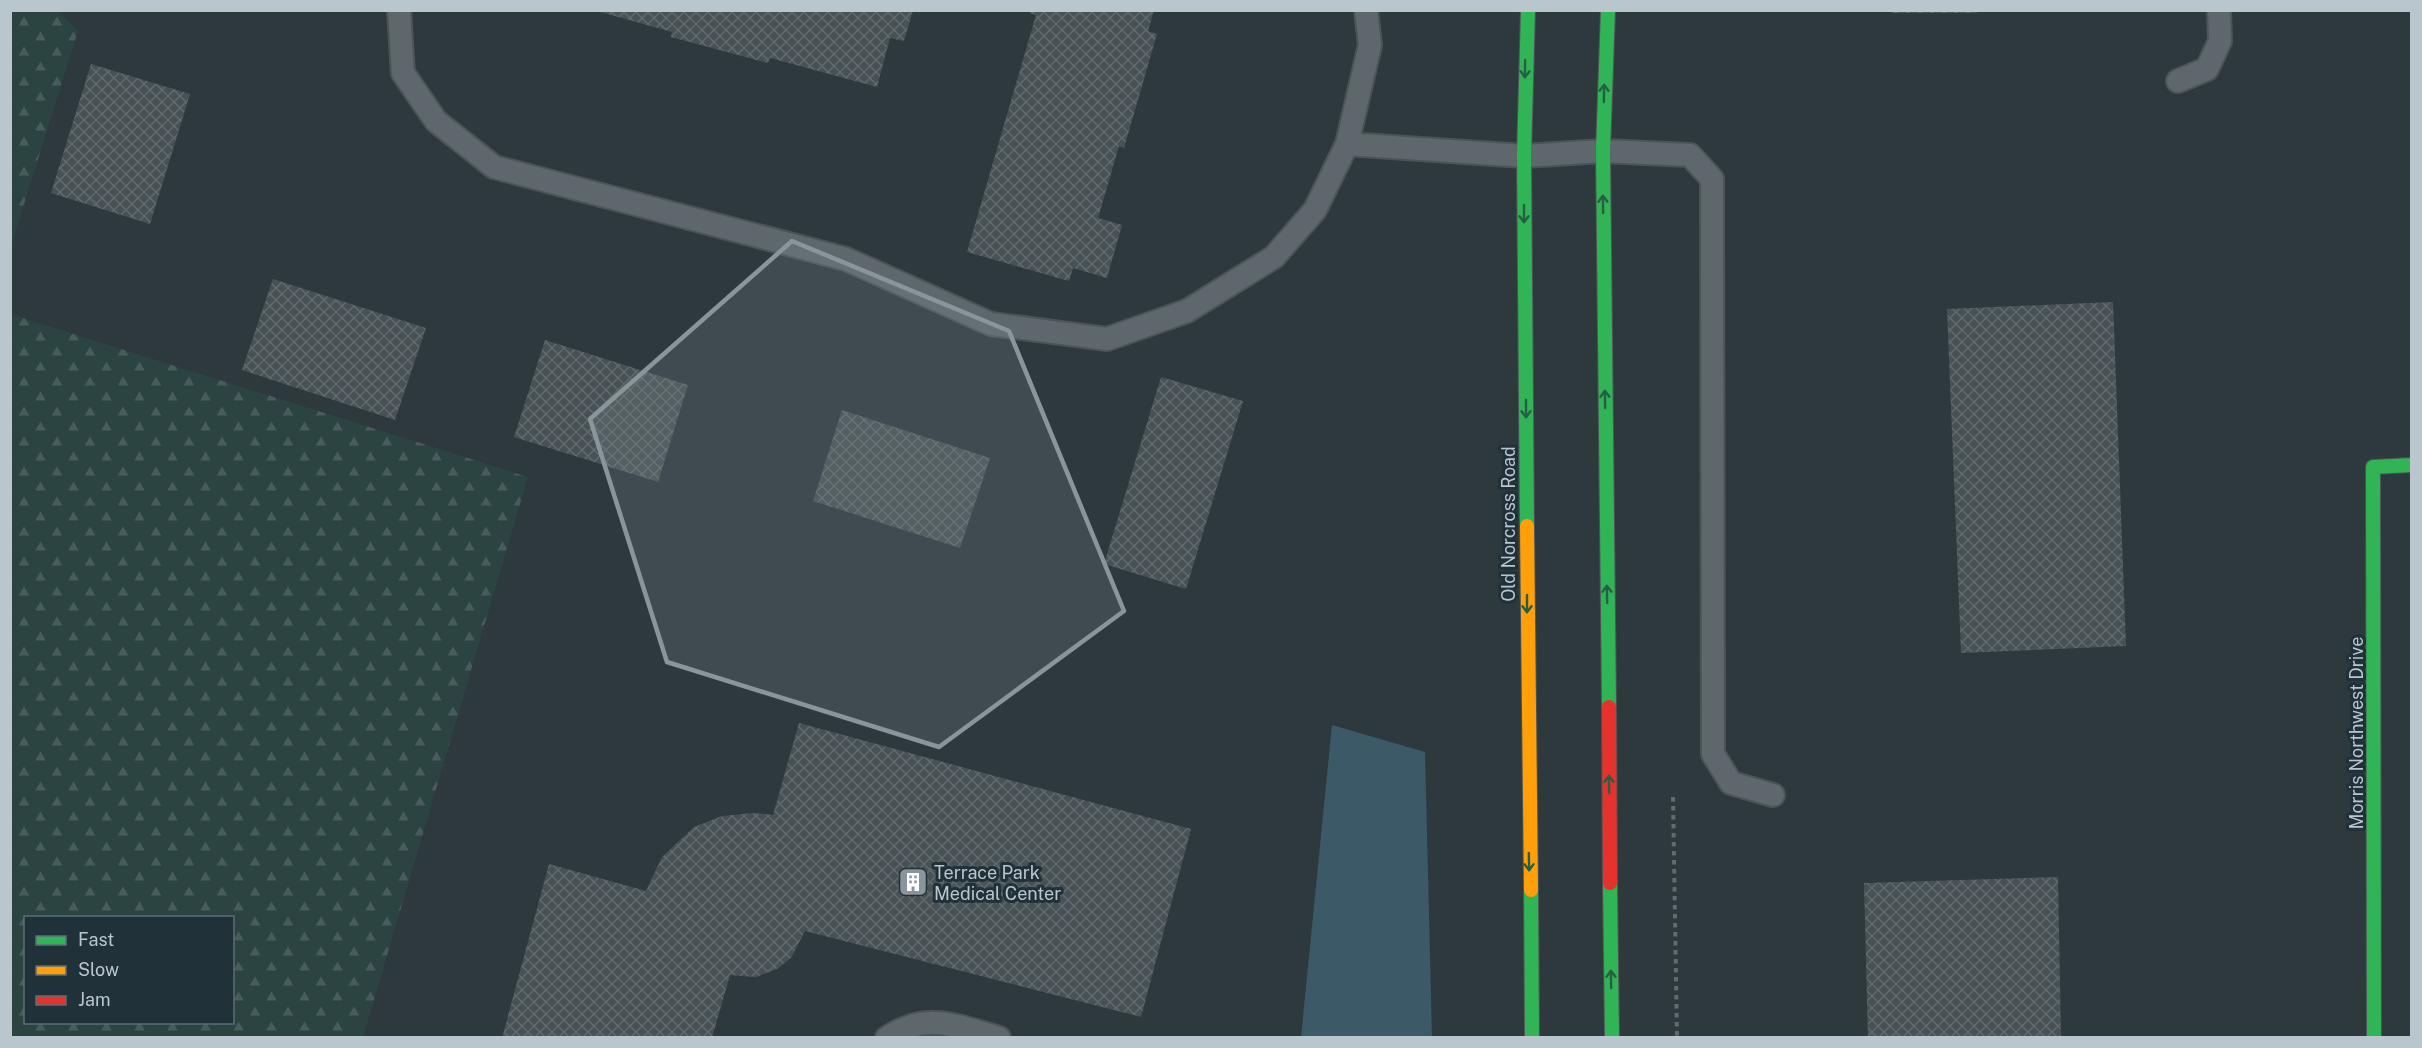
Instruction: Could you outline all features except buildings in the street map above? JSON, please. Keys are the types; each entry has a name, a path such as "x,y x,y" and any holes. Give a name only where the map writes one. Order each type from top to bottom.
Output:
{"main road":[{"name":"Old Norcross Road","path":"1528,10 1524,156 1532,1038"},
{"path":"1608,10 1603,151 1612,1038"},
{"name":"Morris Northwest Drive","path":"2374,1038 2373,467 2412,465"}],"lane":[{"path":"399,10 403,73 436,121 494,167 846,259 991,324 1107,339 1187,311 1274,257 1315,210 1347,144 1370,45 1366,10"},
{"path":"2178,81 2207,69 2220,41 2219,10"},
{"path":"1347,144 1524,156 1603,151 1690,154 1712,179 1713,754 1731,783 1773,795"},
{"path":"1523,1038 1531,998"},
{"path":"887,1038 904,1028 929,1021 947,1023 999,1038"}],"path":[{"path":"1673,797 1677,1038"}],"highlighted area":[{"path":"792,241 1009,331 1124,611 939,747 667,662 590,419"}],"green space":[{"path":"11,10 58,11 78,31 11,246"},
{"path":"10,312 13,315 528,477 363,1037 11,1037"}],"water":[{"path":"1332,725 1425,752 1432,1037 1301,1037"}],"traffic: fast":[{"path":"1527,526 1524,156 1528,10"},
{"path":"1608,10 1603,151 1609,707"},
{"path":"2374,1038 2373,467 2412,465"},
{"path":"1610,883 1612,1038"},
{"path":"1531,890 1532,1038"}],"traffic: slow":[{"path":"1527,526 1531,890"}],"traffic: jam":[{"path":"1609,707 1610,883"}],"place":[{"name":"Terrace Park Medical Center","path":"913,882"}]}
